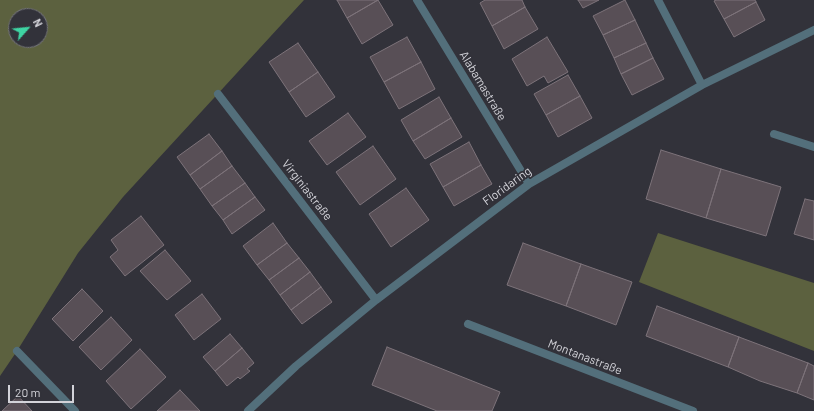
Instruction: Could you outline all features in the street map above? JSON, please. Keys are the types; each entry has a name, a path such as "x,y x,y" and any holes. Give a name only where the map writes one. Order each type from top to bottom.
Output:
{"street":[{"name":"Alabamastraße","path":"417,0 529,184"},
{"path":"658,0 702,85"},
{"name":"Floridaring","path":"248,411 296,366 376,300 529,184 702,85 814,30"},
{"name":"Virginiastraße","path":"218,94 376,300"},
{"path":"774,134 814,147"},
{"name":"Montanastraße","path":"468,324 693,411"},
{"path":"17,352 75,411"}],"green space":[{"path":"0,0 304,0 123,197 78,253 0,376"},
{"path":"658,233 814,283 814,351 639,282"}],"building":[{"path":"337,0 378,0 347,18"},
{"path":"378,0 393,25 362,44 347,18"},
{"path":"485,0 522,0 525,7 492,26 480,3"},
{"path":"578,0 599,0 583,8"},
{"path":"625,0 635,20 603,35 593,16"},
{"path":"755,0 756,2 724,19 714,1"},
{"path":"756,2 765,20 734,37 724,19"},
{"path":"525,7 538,29 504,49 492,26"},
{"path":"635,20 646,43 614,58 603,35"},
{"path":"407,37 421,62 384,82 370,57"},
{"path":"547,37 568,72 548,83 544,76 527,86 512,59"},
{"path":"298,43 318,72 289,92 269,62"},
{"path":"646,43 653,58 621,74 614,58"},
{"path":"653,58 664,79 632,95 621,74"},
{"path":"421,62 435,89 399,109 384,82"},
{"path":"318,72 335,97 306,117 289,92"},
{"path":"568,75 580,96 546,115 534,94"},
{"path":"580,96 592,118 558,137 546,115"},
{"path":"439,97 451,118 413,141 401,120"},
{"path":"348,113 366,137 327,165 309,141"},
{"path":"451,118 462,137 425,159 413,141"},
{"path":"209,134 222,151 190,175 177,157"},
{"path":"469,142 481,165 443,187 430,164"},
{"path":"373,146 396,179 360,205 336,172"},
{"path":"661,150 721,169 706,218 646,199"},
{"path":"222,151 232,166 200,189 190,175"},
{"path":"481,165 492,184 454,206 443,187"},
{"path":"232,166 245,183 212,206 200,189"},
{"path":"721,169 781,187 766,236 706,218"},
{"path":"245,183 255,197 223,220 212,206"},
{"path":"406,188 429,220 391,247 369,214"},
{"path":"255,197 265,210 232,234 223,220"},
{"path":"805,199 814,201 814,240 794,234"},
{"path":"141,216 164,245 125,276 110,257 118,250 111,240"},
{"path":"273,223 287,243 257,265 243,246"},
{"path":"287,243 299,258 269,280 257,265"},
{"path":"523,243 581,264 566,306 507,285"},
{"path":"165,250 191,281 167,300 140,271"},
{"path":"299,258 310,272 280,295 269,280"},
{"path":"581,264 632,282 616,325 566,306"},
{"path":"310,272 321,287 291,310 280,295"},
{"path":"321,287 332,302 302,324 291,310"},
{"path":"82,289 103,311 73,341 52,319"},
{"path":"202,294 221,319 194,340 175,315"},
{"path":"657,306 739,337 728,367 646,336"},
{"path":"111,317 132,340 101,370 79,347"},
{"path":"230,334 242,348 215,371 203,357"},
{"path":"739,337 808,363 797,393 760,381 728,367"},
{"path":"387,347 500,392 492,411 437,411 372,385"},
{"path":"242,348 254,363 247,369 250,371 240,379 238,377 227,386 215,371"},
{"path":"140,349 166,377 131,409 106,381"},
{"path":"808,363 814,366 814,400 797,393"},
{"path":"180,390 200,411 157,411"},
{"path":"18,396 32,411 2,411"}]}
